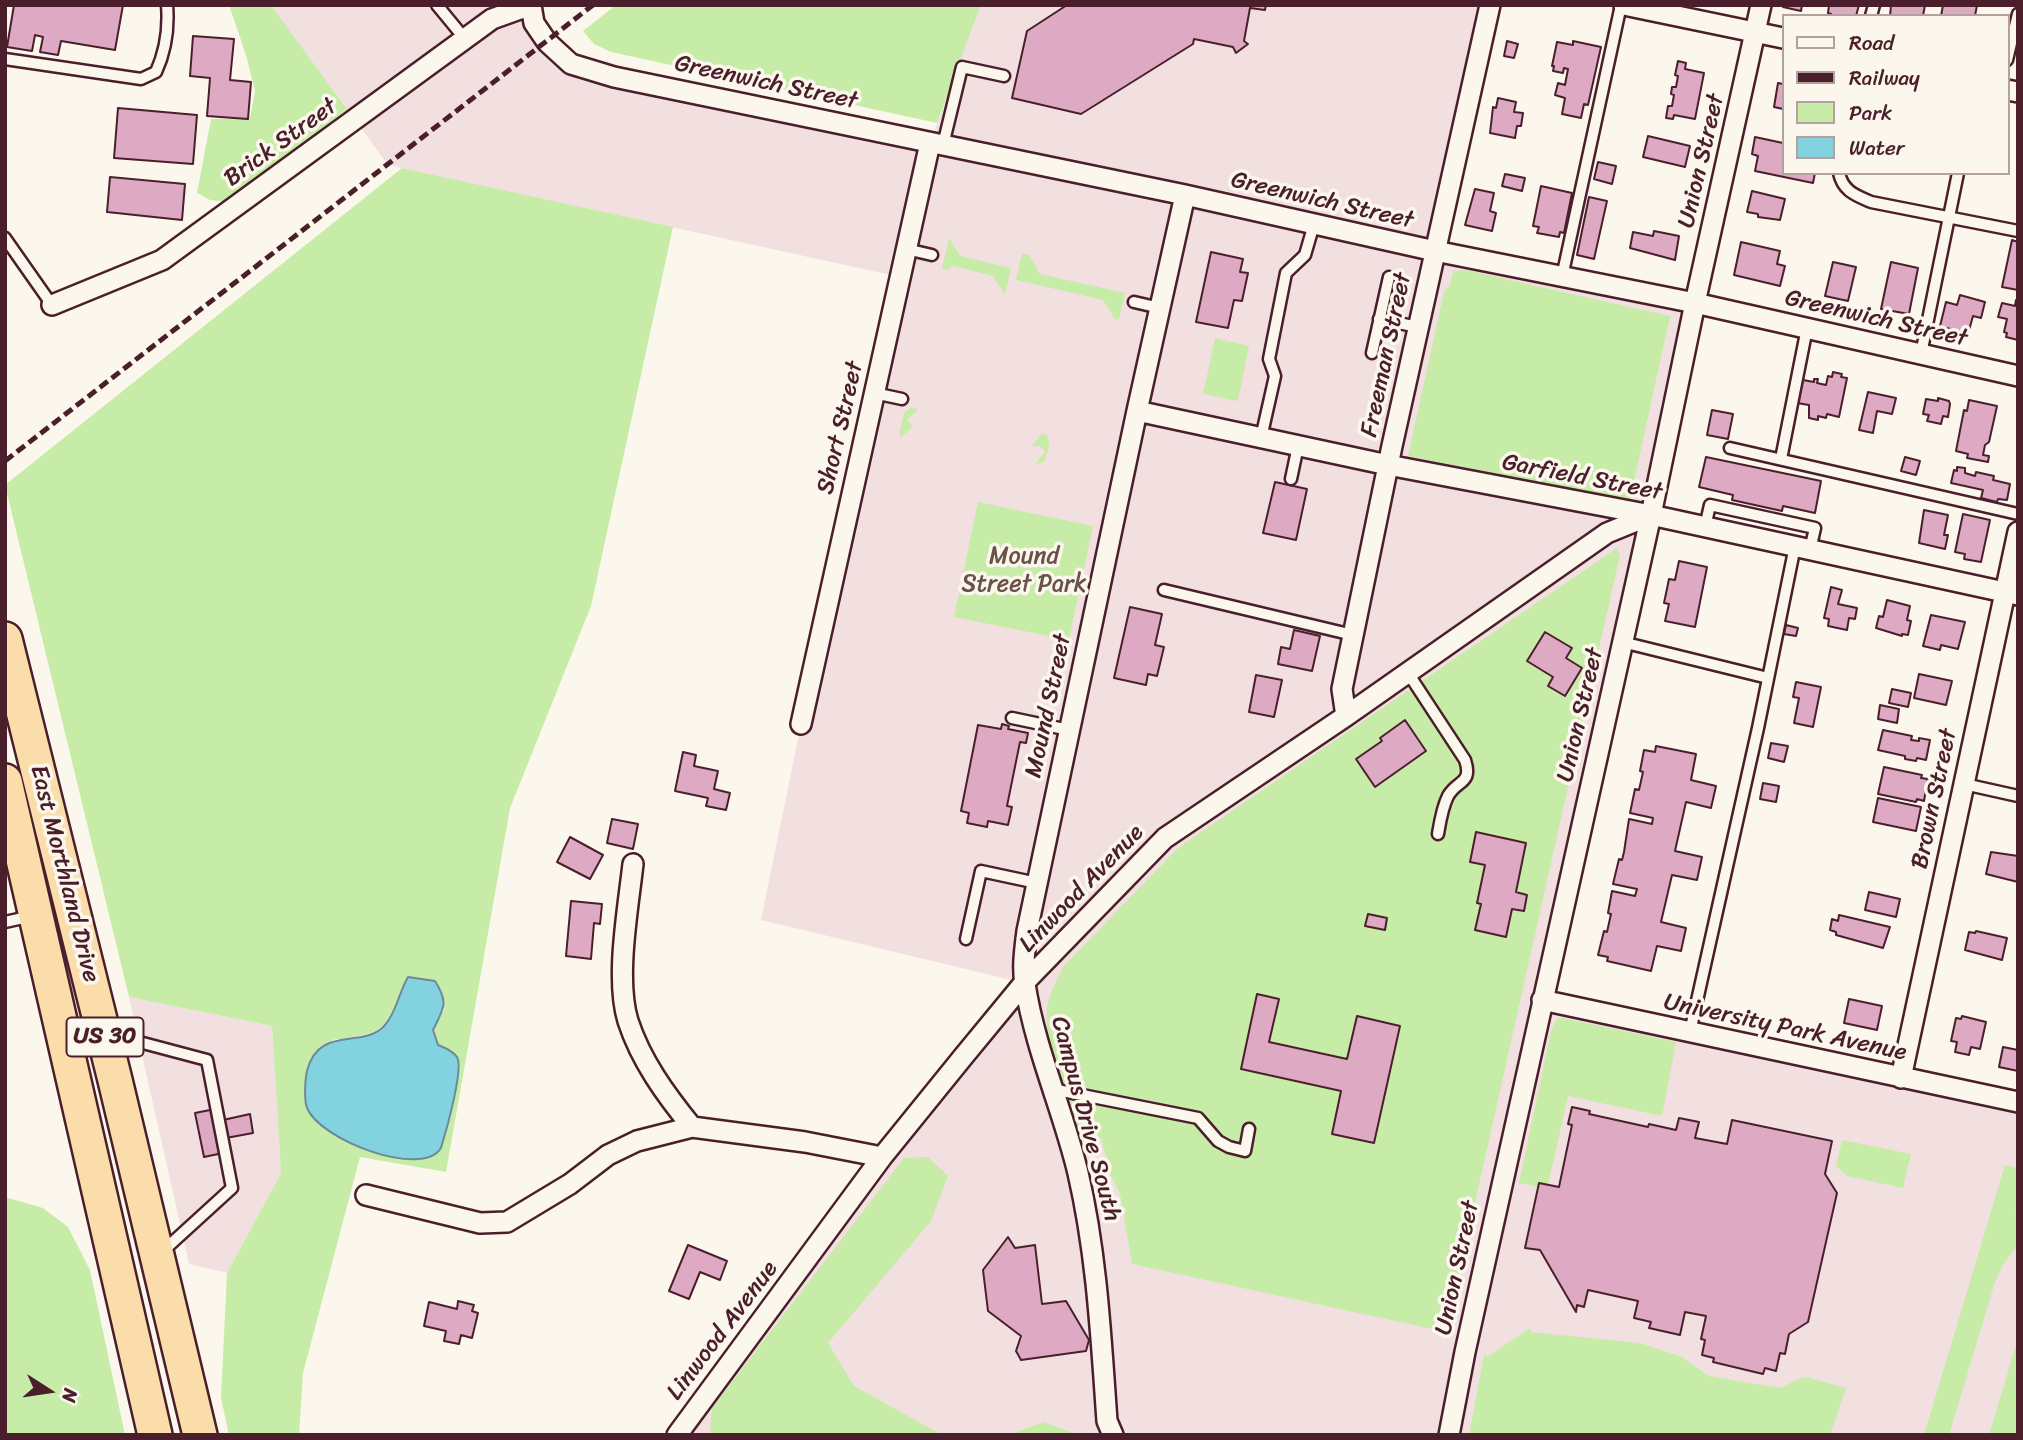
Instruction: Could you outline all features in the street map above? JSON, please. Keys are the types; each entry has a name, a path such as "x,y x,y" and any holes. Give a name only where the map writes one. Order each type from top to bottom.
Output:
{"highway":[{"name":"East Morthland Drive","path":"5,639 104,1032 200,1435"},
{"name":"East Morthland Drive","path":"5,781 21,919 155,1435"}],"street":[{"name":"Brick Street","path":"52,305 162,260 492,19 531,5"},
{"name":"Greenwich Street","path":"531,5 534,23 547,42 570,64 614,77 1185,195 1435,251 1695,303 2018,376"},
{"name":"Freeman Street","path":"1346,716 1342,690 1353,635 1490,5"},
{"path":"1622,5 1782,38"},
{"name":"Union Street","path":"1449,1435 1761,5"},
{"name":"Short Street","path":"801,724 906,249 937,144"},
{"name":"Mound Street","path":"1024,983 1027,931 1185,195"},
{"name":"Garfield Street","path":"1137,411 1388,465 1651,515 2011,593"},
{"name":"Linwood Avenue","path":"677,1435 882,1157 1024,983 1165,838 1346,716 1606,533 1651,515"},
{"name":"Brown Street","path":"1901,1078 1964,783 2011,593 2018,532"},
{"path":"633,864 622,966 627,1019 643,1059 670,1101 692,1127"},
{"name":"Campus Drive South","path":"1024,983 1077,1170 1090,1232 1097,1279 1107,1421 1113,1435"},
{"name":"University Park Avenue","path":"1542,1000 2018,1102"},
{"path":"366,1195 480,1223 507,1222 552,1195 608,1155 637,1141 692,1127 805,1142 882,1157"}],"lane":[{"path":"5,59 141,79 156,72 163,57 169,27 167,5"},
{"path":"437,5 465,39"},
{"path":"1562,277 1622,5"},
{"path":"2009,52 2018,14"},
{"path":"937,144 962,67 1004,76"},
{"path":"1839,175 1841,185 1852,194 1871,202 2018,231"},
{"path":"1921,354 1958,175"},
{"path":"1261,438 1275,376 1269,359 1286,273 1306,255 1314,224"},
{"path":"5,239 52,305"},
{"path":"906,249 932,255"},
{"path":"1371,353 1389,277"},
{"path":"1134,302 1160,308"},
{"path":"1379,319 1418,327"},
{"path":"1781,459 1807,328"},
{"path":"874,393 902,399"},
{"path":"1291,479 1298,446"},
{"path":"1730,448 2018,514"},
{"path":"1690,1032 1768,678 1802,548 1815,528 1710,505 1705,527"},
{"path":"1164,590 1353,635"},
{"path":"1622,642 1768,678"},
{"path":"1408,673 1468,768 1466,777 1447,797 1438,834"},
{"path":"1012,718 1069,730"},
{"path":"1964,783 2018,796"},
{"path":"965,939 981,871 1037,883"},
{"path":"104,1032 207,1060 232,1188 158,1256"},
{"path":"1052,1089 1198,1118 1217,1141 1245,1151 1249,1129"}],"shaded area":[{"path":"271,5 531,5 571,64 930,142 981,5 1490,5 1435,251 1695,303 1543,1000 2018,1102 2018,1435 677,1435 1024,983 761,920 801,724 900,277 388,165"},
{"path":"129,997 272,1026 281,1173 227,1273 189,1264"}],"green space":[{"path":"229,5 271,5 347,109 227,202 210,200 197,193 211,119 250,118 255,91"},
{"path":"616,5 981,5 937,123 611,52 594,44 583,31"},
{"path":"402,168 673,227 591,606 510,808 446,1172 360,1157 303,1373 299,1435 229,1435 221,1398 227,1273 281,1173 272,1026 129,997 5,485","holes":["402,987 445,1008 433,1030 438,1045 451,1050 456,1092 444,1138 332,1040 361,1036 379,1029 390,1015"]},
{"path":"949,238 960,256 1011,268 1005,295 993,276 953,266 947,270 942,269"},
{"path":"1022,253 1029,255 1040,274 1125,293 1119,319 1115,319 1103,300 1016,280"},
{"path":"1465,270 1670,316 1630,500 1408,456 1444,292 1450,285 1453,271"},
{"path":"1215,338 1249,346 1238,401 1203,394"},
{"path":"910,408 918,409 907,420 913,426 901,437 899,434 904,413"},
{"path":"1042,433 1047,435 1048,449 1042,463 1035,464 1045,452 1040,446 1032,446"},
{"name":"Mound Street Park","path":"978,502 1093,526 1069,640 954,617"},
{"path":"1617,548 1620,555 1446,1332 1132,1264 1120,1194 1111,1175 1101,1138 1081,1141 1053,1055 1047,1008 1063,967 1179,847"},
{"path":"1563,1018 1676,1042 1662,1116 1568,1096 1548,1185 1539,1183 1538,1187 1519,1183 1551,1031 1557,1019"},
{"path":"1842,1140 1911,1154 1903,1188 1847,1176 1836,1166"},
{"path":"928,1157 948,1176 931,1221 828,1343 854,1386 942,1435 714,1435 710,1431 712,1408 904,1158"},
{"path":"2005,1165 2018,1168 2018,1206 2015,1214 2018,1213 2018,1245 2003,1265 1995,1282 1949,1435 1924,1435"},
{"path":"5,1197 43,1208 68,1227 90,1270 125,1435 5,1435"},
{"path":"1530,1328 1531,1332 1640,1343 1682,1357 1709,1376 1781,1388 1806,1377 1846,1388 1830,1435 1469,1435 1484,1355 1488,1356"},
{"path":"2018,1338 2018,1435 1989,1435"},
{"path":"1044,1422 1078,1435 1008,1435"}],"water":[{"path":"408,977 435,981 442,995 443,1006 433,1030 438,1045 453,1053 459,1063 454,1101 441,1148 430,1156 414,1159 372,1152 331,1132 316,1120 307,1108 305,1095 307,1071 312,1057 329,1043 361,1037 381,1029 390,1018"}],"building":[{"path":"14,5 123,5 115,50 61,41 58,55 40,52 43,37 35,35 32,51 7,47"},
{"path":"1067,5 1266,5 1265,10 1250,8 1244,41 1248,44 1236,53 1233,47 1194,39 1193,44 1081,114 1012,98 1027,31"},
{"path":"1783,5 1802,5 1801,11"},
{"path":"1829,5 1859,5 1857,14 1828,13"},
{"path":"1891,5 1925,5 1923,14 1890,14"},
{"path":"1943,5 1977,5 1975,14 1941,14"},
{"path":"193,36 234,39 230,80 251,82 248,119 207,116 210,78 190,76"},
{"path":"1507,41 1518,44 1514,58 1504,56"},
{"path":"1573,41 1601,47 1588,105 1584,104 1581,118 1562,114 1565,98 1555,95 1558,83 1565,85 1568,69 1564,68 1563,73 1553,71 1557,42 1573,45"},
{"path":"1678,61 1686,63 1685,69 1704,73 1695,119 1674,115 1673,119 1666,118 1668,106 1672,106 1672,87 1676,87"},
{"path":"1778,83 1782,84 1782,109 1774,107"},
{"path":"1498,98 1516,102 1514,112 1523,113 1515,138 1490,133 1493,107 1496,108"},
{"path":"118,108 197,115 193,164 114,158"},
{"path":"1648,136 1690,146 1685,167 1643,157"},
{"path":"1755,137 1782,143 1782,175 1815,175 1813,183 1755,171 1758,156 1752,154"},
{"path":"1598,162 1616,166 1612,184 1594,179"},
{"path":"1505,174 1525,178 1522,191 1502,186"},
{"path":"110,177 185,184 182,220 107,212"},
{"path":"1541,186 1572,193 1564,233 1560,232 1559,237 1537,233 1539,227 1533,226"},
{"path":"1475,189 1494,193 1490,211 1496,213 1492,231 1465,225"},
{"path":"1752,191 1785,199 1780,220 1758,217 1758,214 1747,212"},
{"path":"1589,197 1607,201 1594,259 1577,255"},
{"path":"1654,231 1679,236 1675,260 1630,248 1633,232 1653,236"},
{"path":"2012,240 2018,242 2018,290 2002,287"},
{"path":"1741,242 1780,251 1777,264 1785,266 1780,286 1734,275"},
{"path":"1211,252 1243,259 1240,272 1248,273 1242,301 1234,300 1228,328 1196,322"},
{"path":"1833,262 1856,267 1848,301 1825,296"},
{"path":"1891,262 1918,268 1909,314 1881,309"},
{"path":"1960,295 1985,302 1981,318 1973,316 1968,334 1940,326 1946,302 1957,305"},
{"path":"2016,300 2018,340 2006,337 2007,333 2004,332 2007,319 1998,317 2002,303 2015,306"},
{"path":"1833,372 1847,378 1839,417 1827,414 1826,418 1818,416 1818,420 1809,418 1809,405 1797,403 1803,380 1814,382 1814,379 1818,379 1817,383 1826,385 1828,376 1832,377"},
{"path":"1868,392 1896,398 1892,414 1877,411 1873,433 1859,430"},
{"path":"1938,398 1949,401 1950,404 1948,417 1943,416 1941,424 1927,421 1929,415 1923,414 1926,399 1938,401"},
{"path":"1969,400 1997,406 1989,442 1985,445 1983,455 1989,456 1988,462 1967,458 1968,454 1956,451 1964,410 1967,411"},
{"path":"1712,410 1733,414 1728,439 1707,435"},
{"path":"1706,457 1821,481 1815,513 1783,506 1782,511 1732,500 1733,495 1699,487"},
{"path":"1905,457 1920,461 1916,475 1901,471"},
{"path":"1957,467 1965,468 1965,473 1975,476 1976,472 1994,476 1993,480 2010,484 2007,500 1998,499 1997,502 1981,498 1983,490 1951,483"},
{"path":"1275,482 1307,489 1296,540 1263,533"},
{"path":"1924,510 1948,515 1944,535 1948,535 1945,549 1919,543"},
{"path":"1963,514 1990,520 1981,562 1964,559 1965,554 1955,552"},
{"path":"1679,561 1707,567 1695,627 1665,621 1669,604 1664,603 1669,579 1675,580"},
{"path":"1831,587 1842,590 1838,604 1857,608 1855,619 1849,618 1847,630 1828,626 1829,619 1824,618"},
{"path":"1887,600 1910,606 1908,635 1902,636 1876,628 1879,616 1883,617"},
{"path":"1130,607 1162,614 1155,645 1164,647 1157,676 1148,674 1146,685 1114,678"},
{"path":"1931,615 1965,622 1958,649 1941,645 1940,650 1923,646"},
{"path":"1786,625 1798,628 1796,636 1784,634"},
{"path":"1294,630 1320,636 1312,671 1278,664 1281,647 1290,649"},
{"path":"1545,632 1572,648 1566,658 1582,668 1565,696 1548,686 1553,677 1527,661"},
{"path":"1919,674 1952,681 1946,705 1914,698"},
{"path":"1256,675 1282,680 1274,717 1249,712"},
{"path":"1796,682 1821,687 1813,727 1794,723 1799,698 1793,697"},
{"path":"1892,689 1911,693 1908,707 1889,703"},
{"path":"1880,705 1899,709 1897,723 1878,719"},
{"path":"1405,720 1426,751 1375,787 1356,759 1382,741 1380,738"},
{"path":"1002,724 1009,726 1008,729 1028,733 1026,743 1020,742 1007,806 1012,807 1008,825 988,821 987,827 967,823 969,813 961,811 978,725 1001,729"},
{"path":"1883,730 1912,736 1911,740 1930,740 1926,760 1905,759 1905,756 1878,750"},
{"path":"1771,743 1788,746 1784,762 1768,758"},
{"path":"1656,746 1696,754 1691,780 1716,786 1711,808 1686,802 1675,851 1702,857 1697,880 1672,875 1661,922 1686,928 1681,951 1657,946 1651,971 1607,961 1608,957 1598,955 1611,914 1608,913 1612,891 1635,896 1637,889 1613,884 1619,859 1622,860 1624,852 1629,819 1652,824 1653,818 1630,813 1635,789 1639,790 1643,772 1640,771 1644,750 1655,752"},
{"path":"683,752 696,755 694,766 718,771 714,789 730,793 726,810 706,806 708,798 675,791"},
{"path":"1884,767 1922,775 1921,778 1928,779 1924,801 1917,799 1916,802 1878,794"},
{"path":"1763,783 1779,786 1776,802 1760,799"},
{"path":"1878,798 1921,807 1916,831 1873,822"},
{"path":"612,819 638,824 633,849 607,843"},
{"path":"1476,832 1526,843 1516,892 1527,895 1524,911 1512,909 1506,937 1475,930 1481,904 1477,903 1485,865 1470,862"},
{"path":"570,837 603,855 590,879 557,862"},
{"path":"1991,852 2018,856 2018,882 1986,874"},
{"path":"1869,892 1900,899 1896,917 1865,910"},
{"path":"571,901 602,904 600,924 594,923 591,959 566,956"},
{"path":"1368,914 1387,918 1385,930 1365,926"},
{"path":"1839,915 1890,927 1883,948 1836,935 1836,932 1830,930 1832,919 1838,921"},
{"path":"1969,932 2007,938 2002,960 1965,950"},
{"path":"1257,994 1279,999 1269,1042 1347,1059 1357,1016 1400,1026 1374,1143 1332,1134 1341,1091 1241,1069"},
{"path":"1849,999 1882,1006 1877,1030 1844,1023"},
{"path":"1962,1016 1986,1022 1980,1049 1971,1047 1969,1055 1955,1052 1957,1042 1951,1041 1956,1018 1961,1019"},
{"path":"2003,1047 2018,1050 2018,1071 1999,1067"},
{"path":"1572,1107 1590,1111 1589,1114 1648,1127 1649,1124 1676,1130 1679,1118 1699,1122 1695,1138 1727,1144 1732,1120 1832,1141 1825,1174 1837,1193 1808,1322 1789,1334 1785,1354 1780,1353 1776,1371 1765,1368 1763,1374 1713,1362 1714,1358 1702,1355 1705,1340 1701,1339 1706,1316 1685,1312 1680,1335 1649,1328 1651,1322 1634,1318 1638,1301 1588,1290 1584,1307 1577,1305 1576,1312 1540,1250 1525,1248 1539,1183 1559,1187 1572,1125 1568,1124"},
{"path":"215,1109 223,1153 204,1157 195,1113"},
{"path":"250,1114 253,1133 226,1138 223,1120"},
{"path":"1008,1237 1015,1248 1035,1245 1042,1304 1066,1301 1089,1340 1086,1351 1021,1360 1016,1351 1021,1336 988,1311 983,1270"},
{"path":"688,1245 727,1261 720,1280 700,1272 689,1299 669,1291"},
{"path":"458,1301 474,1305 472,1311 478,1313 472,1338 461,1335 459,1344 444,1341 446,1331 424,1326 429,1302 457,1309"}],"railway":[{"path":"5,461 593,5"}]}
